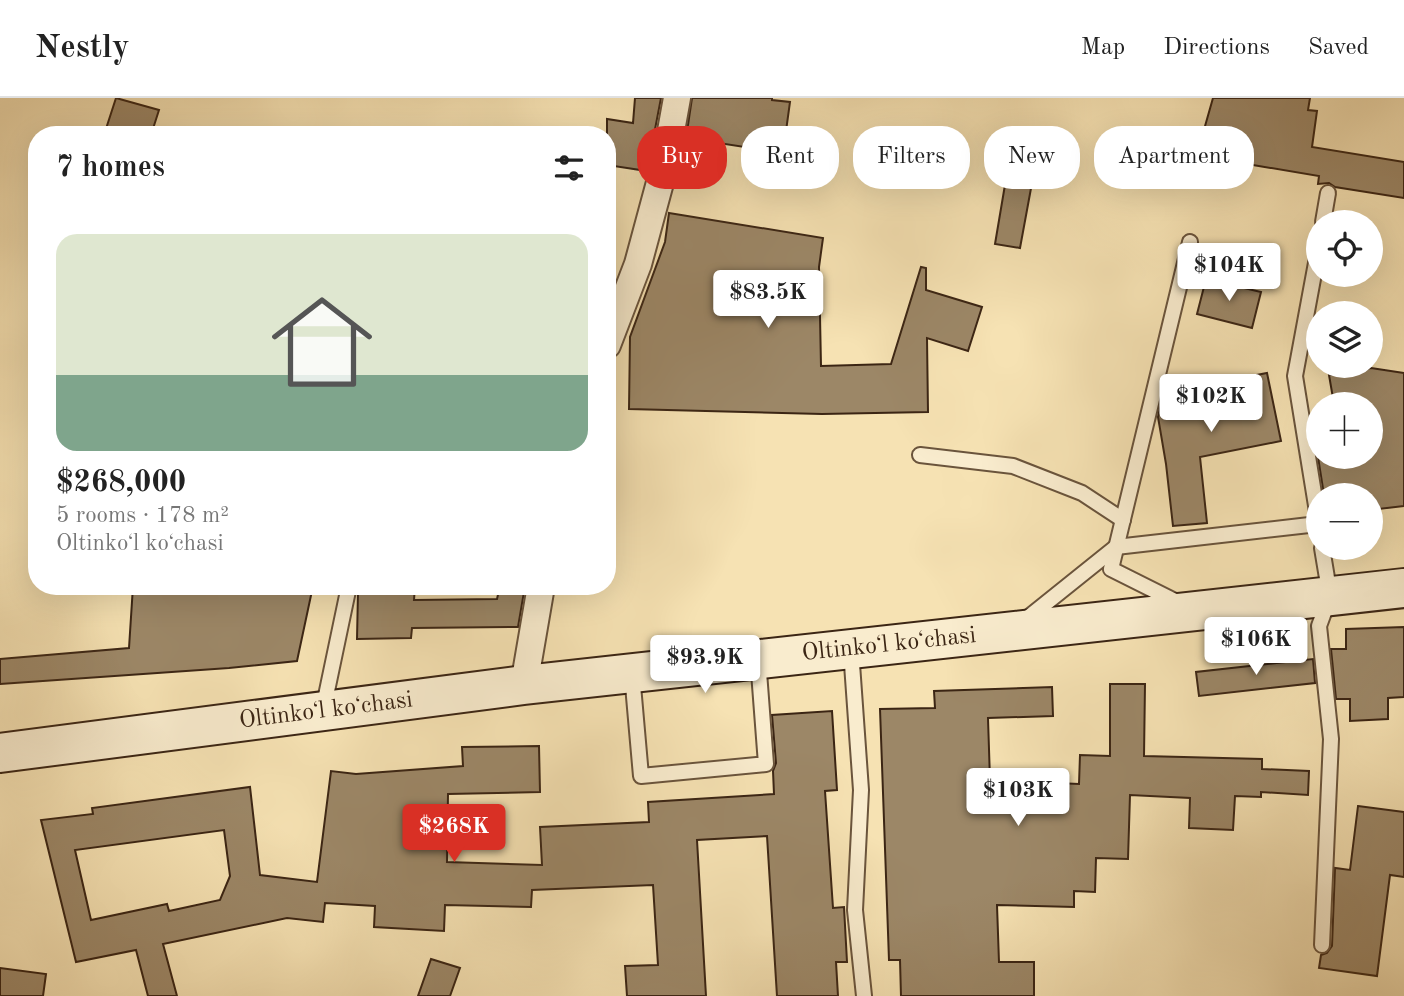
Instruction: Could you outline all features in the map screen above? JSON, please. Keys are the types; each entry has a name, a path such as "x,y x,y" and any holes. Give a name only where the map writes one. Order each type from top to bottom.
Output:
{"main road":[{"name":"Oltinkoʻl koʻchasi","path":"0,753 524,685 1404,588"}],"street":[{"path":"616,321 638,264 665,164 677,98"},
{"path":"524,685 539,595"}],"lane":[{"path":"1325,210 1328,193"},
{"path":"1190,242 1111,569 1196,611"},
{"path":"1311,287 1295,376 1312,483"},
{"path":"920,455 1013,466 1082,493 1123,520"},
{"path":"1010,631 1116,547 1306,525"},
{"path":"1322,945 1331,739 1319,626 1330,596 1324,560"},
{"path":"323,711 347,595"},
{"path":"851,649 862,790 855,910 864,996"},
{"path":"632,673 641,776 766,764 758,659"}],"building":[{"path":"116,98 159,110 154,126 107,126"},
{"path":"635,98 661,98 656,126 637,126 637,170 616,166 616,126 607,126 607,119 633,123"},
{"path":"692,98 772,98 790,102 787,126 741,126 741,147 727,144 727,126 688,126"},
{"path":"1213,98 1310,98 1308,110 1317,111 1312,147 1404,162 1404,198 1335,187 1329,183 1318,184 1319,176 1254,165 1254,126 1205,126"},
{"path":"1004,189 1031,189 1020,248 995,244"},
{"path":"669,213 823,238 819,267 821,366 891,364 921,267 926,268 926,290 982,307 968,351 927,338 928,412 822,414 629,409 630,337 665,242"},
{"path":"1206,279 1261,292 1252,328 1197,314"},
{"path":"1383,370 1404,373 1404,506 1383,508 1383,483 1322,483 1320,469 1383,469 1383,392 1332,392 1330,378 1383,378"},
{"path":"1267,373 1281,441 1200,457 1207,523 1173,526 1158,417 1163,393"},
{"path":"132,595 311,595 297,661 0,684 0,659 129,648"},
{"path":"358,595 414,595 414,600 497,599 498,595 523,595 518,627 412,628 411,638 357,639"},
{"path":"1404,627 1404,697 1388,698 1388,719 1350,721 1350,699 1336,699 1331,649 1346,649 1346,629"},
{"path":"1313,659 1315,683 1199,696 1196,672"},
{"path":"1110,684 1145,684 1144,756 1262,759 1262,769 1309,771 1308,795 1261,792 1261,797 1235,796 1233,830 1189,828 1190,798 1130,795 1128,859 1096,858 1095,892 1074,891 1074,907 997,905 999,962 1034,962 1034,996 901,996 900,960 889,960 880,709 935,708 934,691 1052,687 1053,716 988,718 990,780 1079,784 1080,755 1110,756"},
{"path":"832,711 837,790 825,791 833,908 844,907 847,962 836,962 838,996 777,996 767,836 697,840 706,996 627,996 625,966 658,965 653,885 532,890 531,907 445,905 444,931 374,927 375,906 325,903 323,922 287,918 163,944 177,996 148,996 136,950 76,962 41,820 93,814 92,808 250,787 260,875 317,882 331,771 356,774 463,766 462,747 539,746 540,792 448,794 447,862 542,865 540,827 649,822 648,802 774,794 773,771 776,763 772,715","holes":["224,830 230,876 220,900 169,911 167,904 91,920 75,850"]},
{"path":"1358,806 1404,812 1404,877 1390,875 1377,976 1319,968 1321,955 1327,953 1332,946 1335,868 1350,870"},
{"path":"431,959 460,968 450,996 418,996"},
{"path":"0,968 46,974 43,996 0,996"}]}
